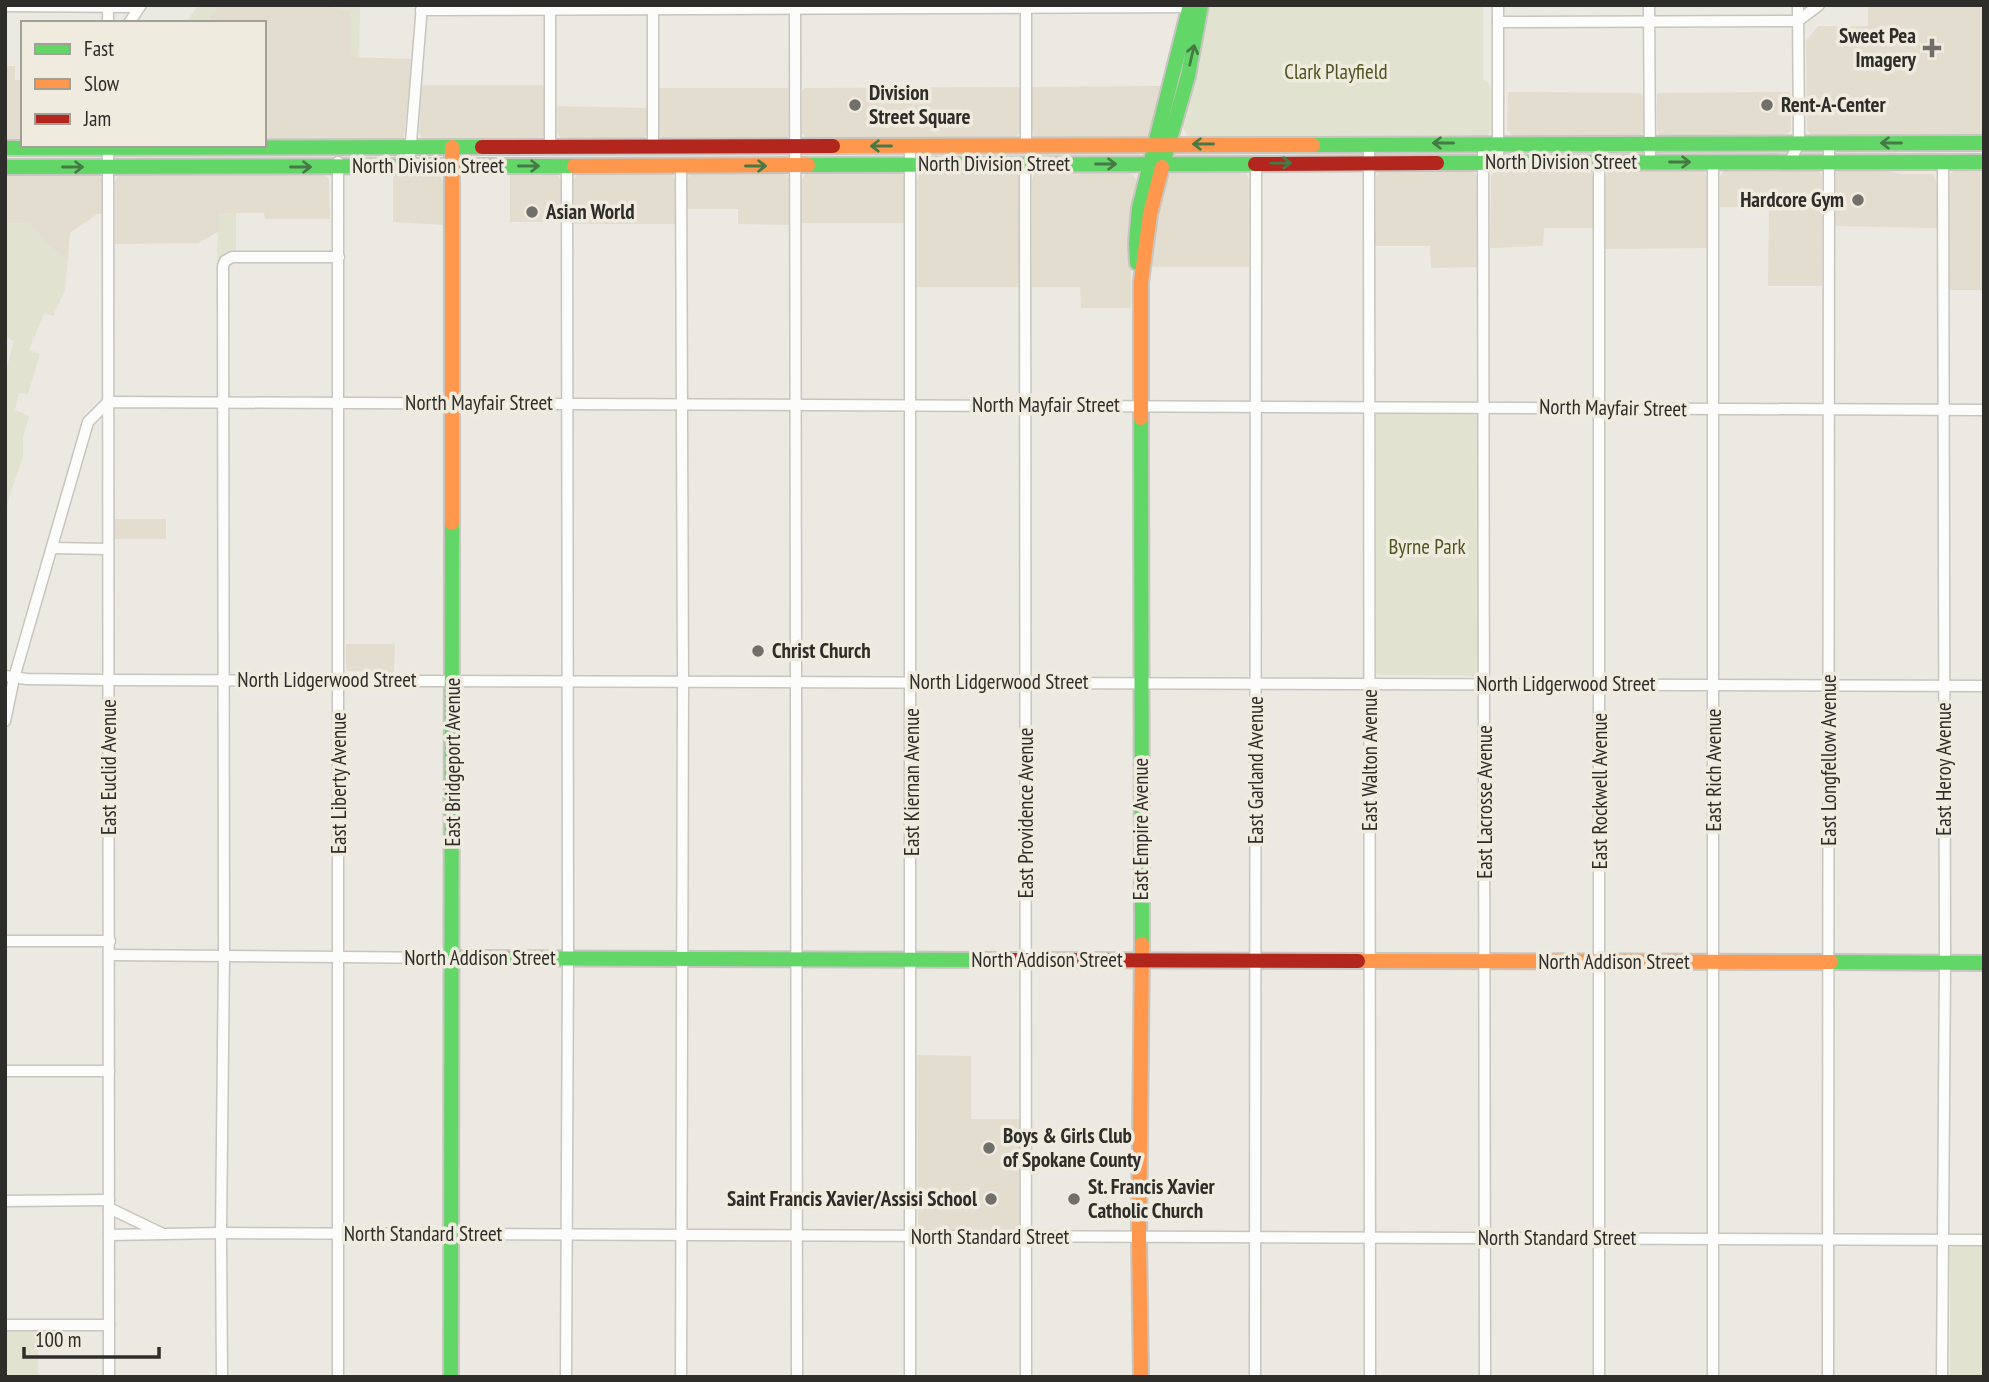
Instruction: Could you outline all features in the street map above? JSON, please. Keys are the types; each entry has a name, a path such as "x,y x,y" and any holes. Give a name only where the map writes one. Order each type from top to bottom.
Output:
{"street":[{"name":"East Lacrosse Avenue","path":"1485,1377 1485,407 1491,143 1498,5"},
{"path":"1649,5 1650,163"},
{"path":"1790,162 1799,143 1798,5"},
{"path":"1498,22 1798,21 1819,5"},
{"path":"5,6 140,6"},
{"path":"130,21 140,6"},
{"path":"1026,6 1026,145"},
{"path":"409,167 422,7 1196,6"},
{"name":"East Empire Avenue","path":"1141,1377 1141,282 1157,163 1194,51 1196,6"},
{"path":"550,146 551,7"},
{"path":"591,166 593,157 644,156 651,152 652,7"},
{"path":"795,7 797,1377"},
{"name":"East Longfellow Avenue","path":"1828,1377 1829,143"},
{"path":"1884,162 1918,152 1937,151 1942,143"},
{"name":"North Division Street","path":"5,167 108,155 339,148 1984,143"},
{"name":"East Walton Avenue","path":"1369,144 1370,1377"},
{"path":"681,1377 681,165 685,155 721,155 731,146"},
{"name":"East Kiernan Avenue","path":"910,146 910,1377"},
{"name":"East Bridgeport Avenue","path":"451,1377 452,147"},
{"name":"North Division Street","path":"5,148 338,167 1984,162"},
{"name":"East Liberty Avenue","path":"338,1377 339,148"},
{"name":"East Euclid Avenue","path":"108,155 109,1377"},
{"name":"East Rich Avenue","path":"1713,162 1713,1377"},
{"name":"East Heroy Avenue","path":"1942,1377 1945,962 1943,162"},
{"name":"East Rockwell Avenue","path":"1599,163 1599,1377"},
{"name":"East Providence Avenue","path":"1025,164 1026,1377"},
{"name":"East Garland Avenue","path":"1255,1377 1256,164"},
{"path":"566,1377 567,166"},
{"path":"222,1377 223,266 225,261 232,257 339,257"},
{"path":"5,721 10,677 52,548 88,422 108,402"},
{"name":"North Mayfair Street","path":"108,402 1984,410"},
{"path":"52,548 108,549"},
{"name":"North Lidgerwood Street","path":"10,677 109,680 1984,686"},
{"path":"5,941 110,941"},
{"name":"North Addison Street","path":"110,955 1984,963"},
{"path":"5,1070 108,1070"},
{"name":"North Standard Street","path":"5,1201 109,1204 164,1235"},
{"name":"North Standard Street","path":"109,1235 221,1233 1984,1240"},
{"path":"5,1325 109,1325"}],"shaded area":[{"path":"218,5 324,5 350,11 350,57 412,59 404,138 266,141 266,21 208,21"},
{"path":"1868,5 1984,5 1984,135 1810,134 1807,130 1806,41 1818,26 1868,26"},
{"path":"5,66 15,66 15,80 21,80 21,142 5,142"},
{"path":"422,85 545,85 545,134 541,139 422,139 419,132"},
{"path":"1018,87 1020,131 1012,138 807,139 802,133 802,91 805,88"},
{"path":"1032,87 1164,87 1150,135 1143,138 1037,137 1032,129"},
{"path":"659,88 789,88 790,134 786,138 665,139 658,133"},
{"path":"1508,92 1639,93 1644,96 1645,127 1643,134 1635,136 1513,136 1507,130"},
{"path":"1790,92 1791,129 1782,136 1658,134 1658,93"},
{"path":"557,106 647,108 647,134 643,139 565,140 557,133"},
{"path":"1815,169 1821,173 1822,179 1822,286 1768,286 1769,207 1720,207 1720,176 1725,170"},
{"path":"1879,169 1901,174 1934,176 1937,184 1937,228 1835,226 1836,173 1842,170"},
{"path":"1956,169 1984,169 1984,290 1949,290 1949,178"},
{"path":"1383,170 1475,172 1478,180 1478,267 1431,268 1430,246 1375,246 1376,176"},
{"path":"1587,170 1593,177 1593,228 1544,228 1543,246 1490,248 1491,177 1494,171"},
{"path":"1611,170 1703,170 1708,178 1708,248 1605,249 1605,179"},
{"path":"925,171 1015,172 1019,176 1019,287 917,287 917,181 919,174"},
{"path":"1119,171 1132,174 1138,182 1131,266 1131,308 1081,308 1080,287 1032,287 1034,174"},
{"path":"1177,171 1246,173 1249,179 1249,267 1151,267 1165,185 1168,175"},
{"path":"901,172 904,178 904,223 802,223 802,179 806,173"},
{"path":"510,173 558,176 561,182 561,222 510,222"},
{"path":"581,173 671,173 676,182 676,224 574,224 573,182"},
{"path":"694,173 787,175 790,225 738,224 738,209 687,209 687,181"},
{"path":"322,174 329,179 330,219 265,219 264,213 218,213 218,232 198,243 115,244 115,182 121,175"},
{"path":"393,174 432,174 441,177 444,185 444,225 393,222"},
{"path":"5,175 97,175 103,183 103,214 97,214 70,233 68,259 48,245 30,223 5,223"},
{"path":"115,519 166,519 166,539 115,539"},
{"path":"346,644 395,644 394,672 348,671"},
{"path":"917,1055 971,1056 971,1119 1020,1119 1020,1222 1016,1229 920,1227"}],"green space":[{"path":"198,5 218,5 208,21 187,21"},
{"path":"324,5 360,5 359,57 350,57 350,11"},
{"name":"Clark Playfield","path":"1205,5 1483,5 1483,80 1488,82 1491,88 1489,134 1203,138 1187,135 1182,126 1182,118"},
{"path":"218,213 236,213 236,253 217,261"},
{"path":"5,223 30,223 48,245 68,259 65,290 53,316 44,313 29,350 40,354 28,394 19,393 15,410 29,416 23,437 23,457 5,517 5,374 14,341 5,336"},
{"name":"Byrne Park","path":"1469,412 1477,415 1478,672 1474,676 1376,674 1376,414"},
{"path":"1954,1244 1984,1245 1984,1377 1950,1377 1950,1248"},
{"path":"5,1331 38,1331 38,1377 5,1377"}],"traffic: fast":[{"path":"1137,263 1139,208 1190,5"},
{"path":"1162,167 1188,76 1201,5"},
{"path":"1313,145 1984,143"},
{"path":"5,148 482,147"},
{"path":"1437,163 1984,162"},
{"path":"808,165 1255,164"},
{"path":"5,167 574,166"},
{"path":"1141,418 1142,944"},
{"path":"451,1377 452,523"},
{"path":"453,958 1002,960"},
{"path":"1831,962 1984,963"}],"traffic: slow":[{"path":"833,146 1313,145"},
{"path":"452,147 452,523"},
{"path":"574,166 808,165"},
{"path":"1141,418 1141,282 1150,214 1162,167"},
{"path":"1141,1377 1139,1237 1142,944"},
{"path":"1358,961 1831,962"}],"traffic: jam":[{"path":"482,147 833,146"},
{"path":"1255,164 1437,163"},
{"path":"1002,960 1358,961"}],"place":[{"name":"Sweet Pea Imagery","path":"1932,48"},
{"name":"Division Street Square","path":"855,105"},
{"name":"Rent-A-Center","path":"1767,105"},
{"name":"Hardcore Gym","path":"1858,200"},
{"name":"Asian World","path":"532,212"},
{"name":"Christ Church","path":"758,651"},
{"name":"Boys & Girls Club of Spokane County","path":"989,1148"},
{"name":"Saint Francis Xavier/Assisi School","path":"991,1199"},
{"name":"St. Francis Xavier Catholic Church","path":"1074,1199"}]}
